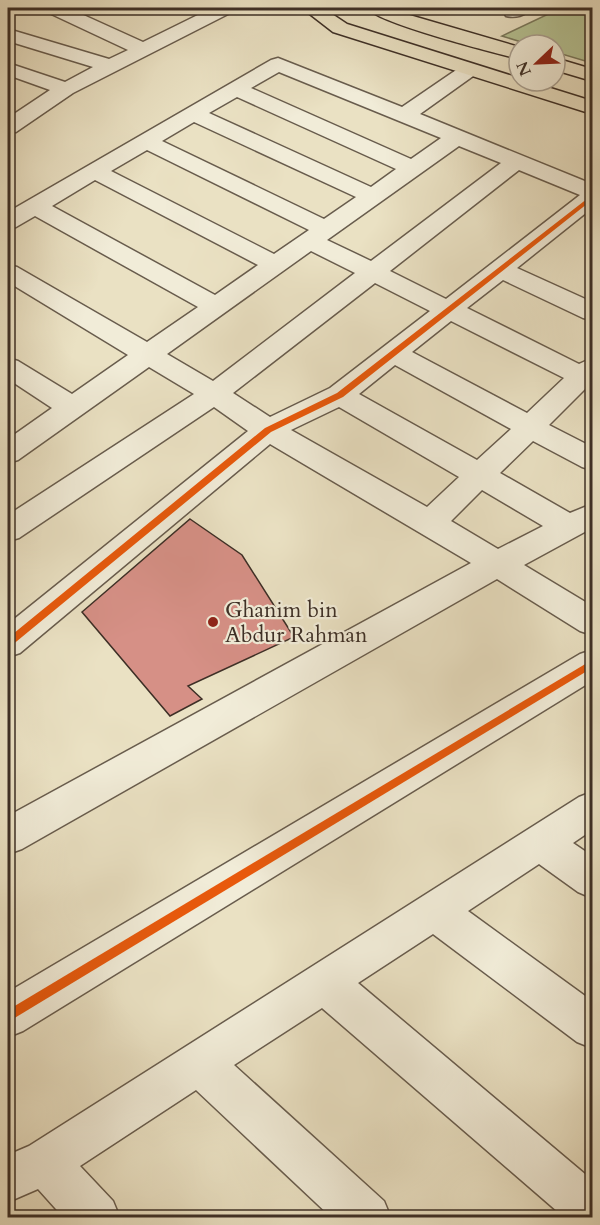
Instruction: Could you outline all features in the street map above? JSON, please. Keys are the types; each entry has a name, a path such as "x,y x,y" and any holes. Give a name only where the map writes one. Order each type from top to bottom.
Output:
{"main road":[{"path":"311,8 340,28 592,108"},
{"path":"376,8 399,18 507,50"},
{"path":"567,68 592,75"}],"street":[{"path":"8,128 66,89 225,8"},
{"path":"12,37 66,10 142,50"},
{"path":"12,37 110,66"},
{"path":"8,222 278,64 592,192"},
{"path":"8,69 66,89"},
{"path":"405,115 469,70"},
{"path":"236,89 412,168"},
{"path":"193,114 373,196"},
{"path":"8,453 457,137"},
{"path":"146,141 318,235 372,272 448,310 589,374 430,523"},
{"path":"8,530 214,394 517,161"},
{"path":"94,171 277,265"},
{"path":"8,643 268,430 340,395 592,197"},
{"path":"35,206 217,307"},
{"path":"500,270 592,312"},
{"path":"8,272 214,394 268,430 430,523 592,622"},
{"path":"393,353 592,460"},
{"path":"8,367 73,408"},
{"path":"340,395 480,475 581,521"},
{"path":"8,836 497,564 581,521"},
{"path":"8,1016 592,664"},
{"path":"96,1218 26,1171 200,1063 592,809"},
{"path":"541,843 592,879"},
{"path":"435,910 592,1027"},
{"path":"324,982 592,1210"},
{"path":"200,1063 367,1218"}],"green space":[{"path":"561,8 592,8 592,63 567,56 567,33 508,33"}],"building":[{"path":"190,519 242,555 294,637 188,686 202,699 170,716 82,612"}],"cycle path":[{"path":"8,643 268,430 340,395 592,197"},
{"path":"8,1016 592,664"}],"place":[{"name":"Ghanim bin Abdur Rahman","path":"213,622"}]}
